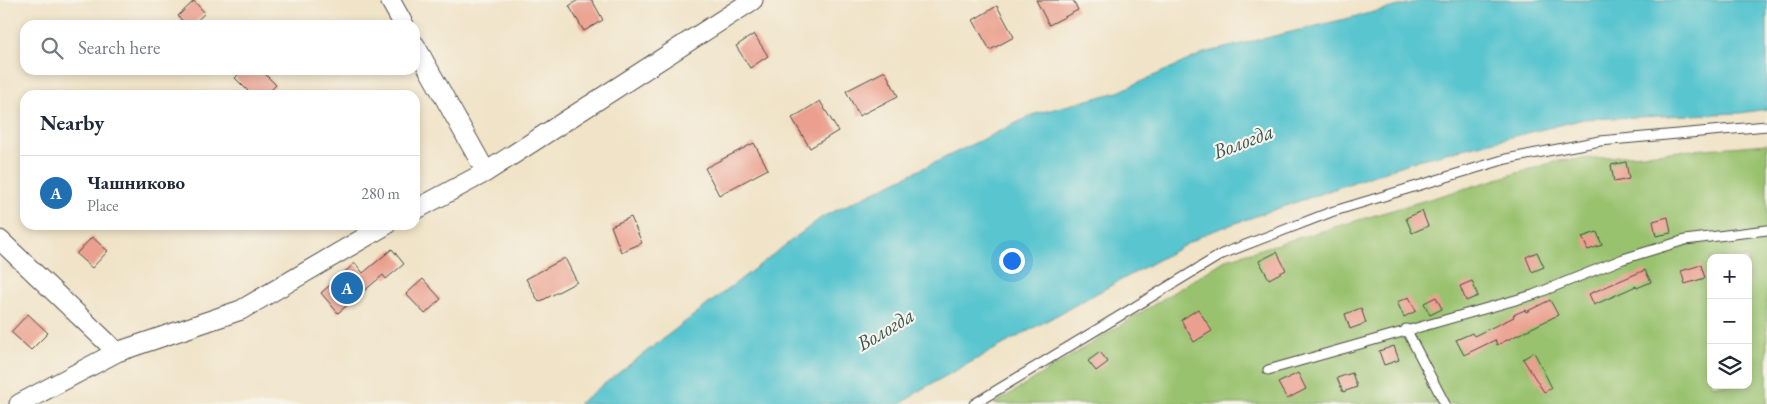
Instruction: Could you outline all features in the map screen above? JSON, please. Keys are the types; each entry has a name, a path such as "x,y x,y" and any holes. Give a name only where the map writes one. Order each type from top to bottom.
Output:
{"street":[{"path":"390,0 401,20"},
{"path":"420,207 486,172 753,0"},
{"path":"420,54 486,172"},
{"path":"19,404 117,352 241,310 377,230"},
{"path":"0,240 117,352"}],"lane":[{"path":"974,404 1222,254 1331,212 1506,159 1600,141 1767,126"},
{"path":"1268,370 1533,294 1623,259 1686,240 1767,230"},
{"path":"1406,329 1445,404"}],"green space":[{"path":"1767,144 1767,404 994,404 1227,259 1558,161"}],"water":[{"name":"Вологда","path":"1424,0 1767,0 1767,109 1741,113 1584,119 1418,160 1207,233 922,389 901,404 578,404 822,217 1035,114 1118,92 1204,53"}],"building":[{"path":"578,0 592,0 603,20 584,31 569,6"},
{"path":"1036,0 1073,0 1078,10 1049,25"},
{"path":"194,1 205,13 197,20 182,20 178,16"},
{"path":"997,6 1014,37 990,50 973,20"},
{"path":"754,34 768,56 750,68 736,46"},
{"path":"885,71 898,96 859,116 846,91"},
{"path":"238,75 266,75 276,85 271,90 247,90 235,78"},
{"path":"820,101 838,131 810,148 792,118"},
{"path":"754,143 768,169 719,195 705,168"},
{"path":"1626,162 1629,179 1614,182 1611,165"},
{"path":"1422,211 1428,226 1412,233 1406,218"},
{"path":"631,217 642,243 621,252 611,226"},
{"path":"1668,217 1671,233 1656,236 1653,221"},
{"path":"1597,232 1602,245 1588,250 1582,237"},
{"path":"92,237 108,251 92,268 76,254"},
{"path":"392,249 404,264 386,279 383,275 338,313 321,293 355,263 363,273"},
{"path":"1277,252 1286,270 1269,279 1259,261"},
{"path":"1537,252 1544,267 1532,272 1526,257"},
{"path":"565,258 577,282 539,302 526,279"},
{"path":"1701,265 1705,278 1685,284 1681,271"},
{"path":"1645,270 1651,282 1637,288 1636,286 1594,305 1589,294"},
{"path":"423,279 441,299 425,314 406,294"},
{"path":"1472,281 1478,296 1466,301 1460,286"},
{"path":"1409,297 1416,311 1404,317 1397,302"},
{"path":"1436,297 1442,309 1430,315 1424,303"},
{"path":"1550,300 1558,315 1497,345 1495,340 1464,355 1456,340 1472,333 1474,336 1514,317 1513,315 1525,310 1526,312"},
{"path":"1361,308 1366,323 1350,329 1345,314"},
{"path":"1198,309 1212,331 1194,342 1181,320"},
{"path":"28,314 48,333 31,350 11,332"},
{"path":"1394,346 1399,360 1384,365 1379,351"},
{"path":"1100,352 1108,362 1096,371 1088,361"},
{"path":"1534,352 1552,388 1544,392 1523,359"},
{"path":"1298,373 1306,389 1287,399 1278,383"},
{"path":"1352,373 1357,387 1343,392 1337,378"}],"place":[{"name":"Чашниково","path":"347,288"}]}
